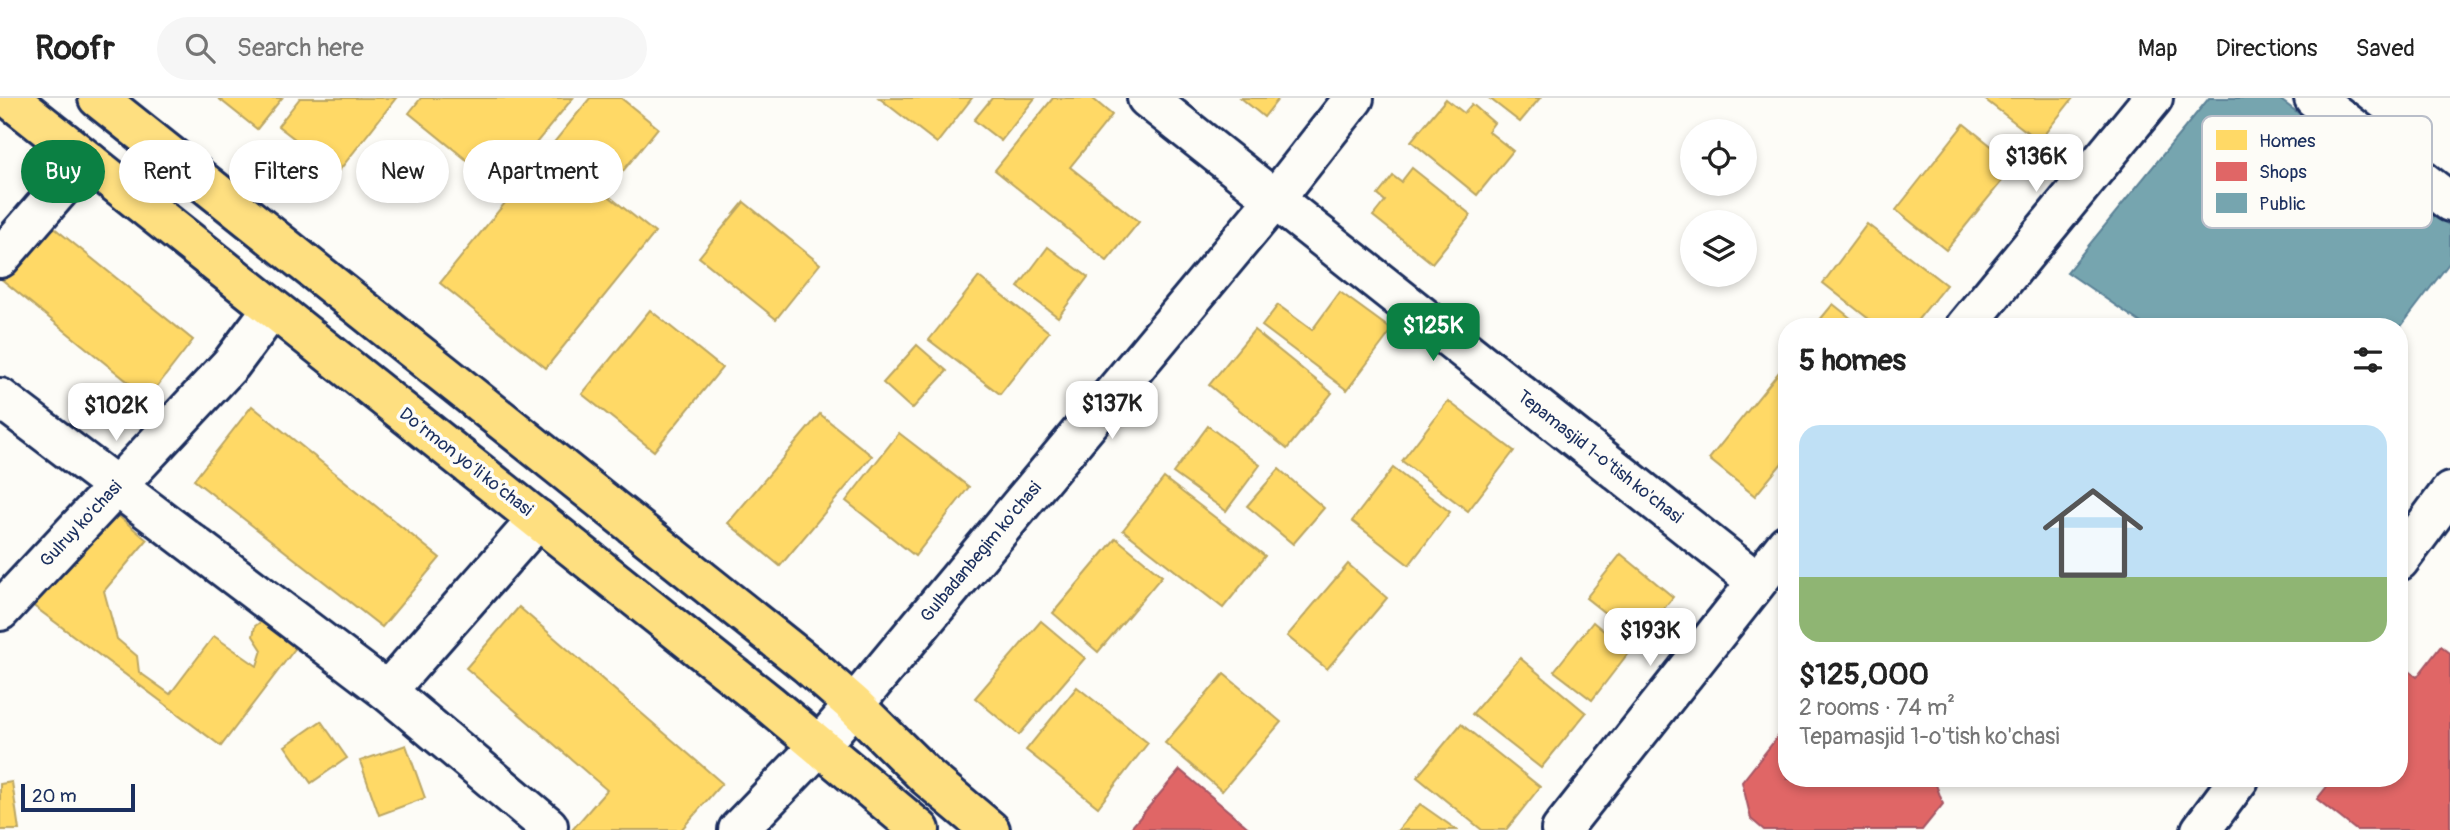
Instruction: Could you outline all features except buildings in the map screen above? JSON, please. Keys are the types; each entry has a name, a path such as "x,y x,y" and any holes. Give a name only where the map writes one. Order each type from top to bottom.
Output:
{"main road":[{"name":"Do‘rmon yo‘li ko‘chasi","path":"9,98 62,140"},
{"path":"98,98 785,646 854,705 928,777 990,830"},
{"name":"Do‘rmon yo‘li ko‘chasi","path":"105,175 820,745 920,830"}],"street":[{"name":"Tepamasjid 1-o'tish ko'chasi","path":"1147,98 1756,581"},
{"name":"Gulbadanbegim ko'chasi","path":"738,830 820,745 854,705 1275,199 1354,98"},
{"path":"1972,318 2153,98"},
{"path":"2314,98 2338,116"},
{"path":"2432,188 2450,202"},
{"path":"0,258 49,203"},
{"name":"Gulruy ko'chasi","path":"0,611 232,364 272,309"},
{"path":"0,398 387,691 548,827"},
{"path":"2408,549 2450,492"},
{"path":"387,691 538,519"},
{"path":"1561,830 1778,555"},
{"path":"2201,830 2233,787"}]}
